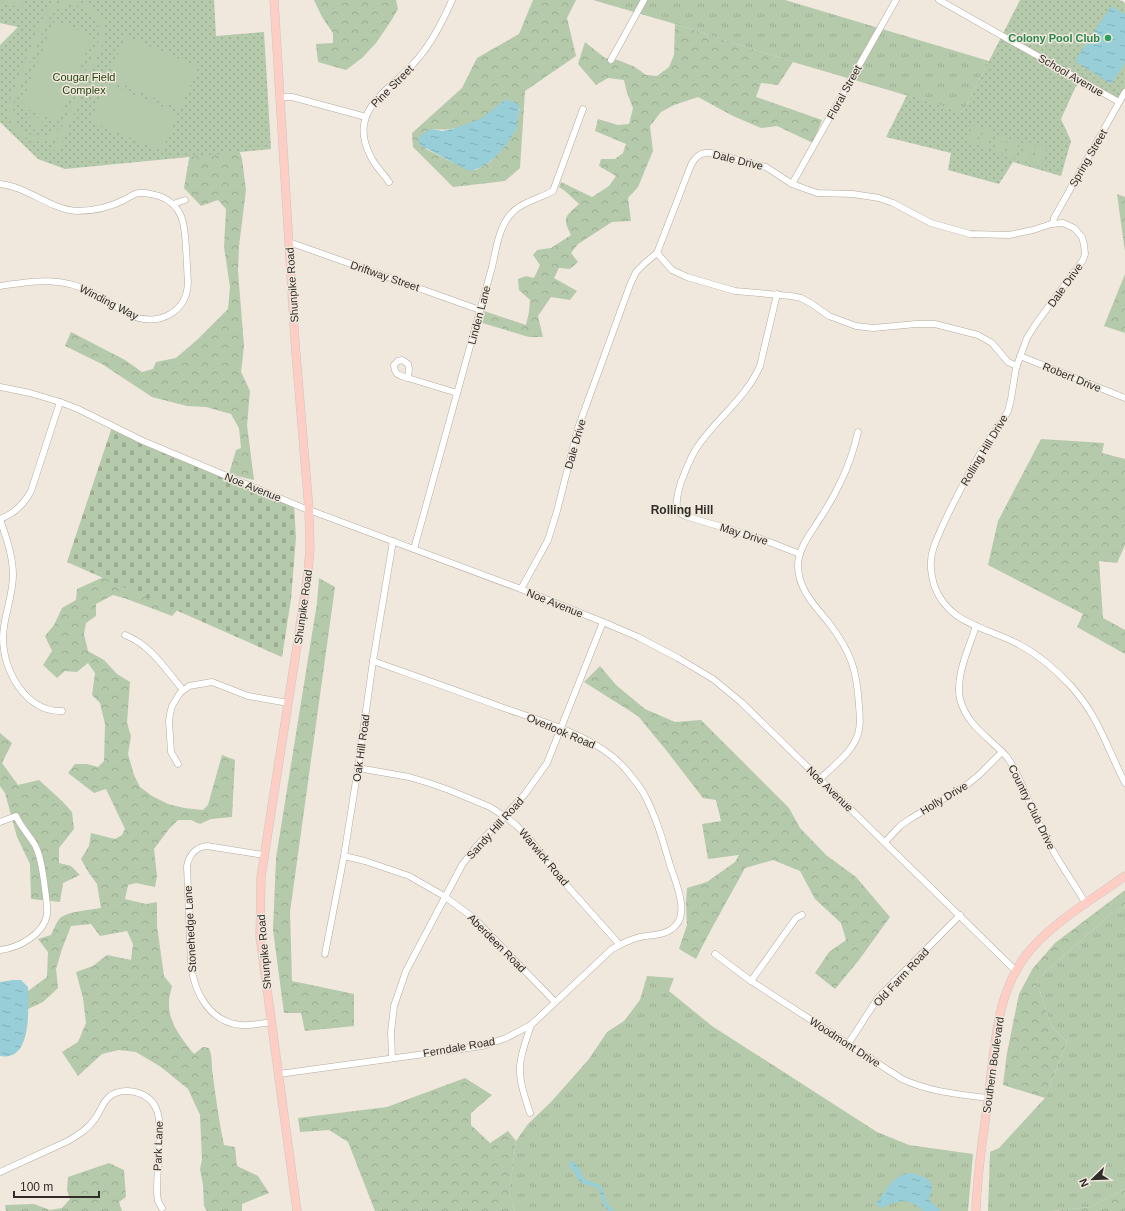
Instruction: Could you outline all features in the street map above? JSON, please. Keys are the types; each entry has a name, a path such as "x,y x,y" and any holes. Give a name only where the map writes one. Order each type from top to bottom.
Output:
{"main road":[{"name":"Shunpike Road","path":"274,0 301,427 309,510 310,549 308,572 264,855 260,891 260,937 297,1211"},
{"name":"Southern Boulevard","path":"976,1211 978,1171 995,1039 1001,1006 1016,971 1031,949 1053,928 1125,876"}],"street":[{"name":"Pine Street","path":"280,97 292,97 366,117 368,110 377,98 407,71 425,51 435,35 452,0"},
{"path":"611,60 644,0"},
{"name":"Floral Street","path":"792,184 896,0"},
{"name":"School Avenue","path":"939,0 1119,102"},
{"name":"Spring Street","path":"1053,223 1054,218 1125,92"},
{"name":"Linden Lane","path":"414,549 492,267 500,232 508,218 518,207 553,191 583,109"},
{"path":"366,117 364,132 370,156 389,182"},
{"name":"Dale Drive","path":"521,589 548,540 578,428 630,285 636,272 657,253 694,159 706,152 766,166 792,184 817,193 853,194 879,198 893,203 931,223 970,234 1009,235 1033,230 1053,223 1063,223 1077,231 1083,241 1085,254 1082,262 1035,325 1027,338 1017,366"},
{"path":"0,184 17,188 62,209 76,211 87,211 106,207 134,194 142,193 160,197 173,204 186,200"},
{"name":"Winding Way","path":"0,286 41,281 60,281 92,292 126,313 140,319 155,320 166,316 178,307 185,298 188,290 185,229 180,214 173,204"},
{"name":"Driftway Street","path":"289,242 480,310"},
{"path":"657,253 672,270 687,277 735,291 755,294 777,294 801,298 829,316 856,326 873,328 916,324 935,324 978,335 992,343 1008,362 1017,366"},
{"name":"May Drive","path":"777,294 760,366 744,393 694,451 677,494 676,508 678,512 685,516 766,540 800,554"},
{"name":"Robert Drive","path":"1020,356 1125,398"},
{"name":"Rolling Hill Drive","path":"1017,366 1008,411 963,484 938,537 930,560 933,580 936,591 944,605 955,616 1010,640 1036,655 1070,686 1095,718 1125,783"},
{"path":"408,378 457,394"},
{"name":"Noe Avenue","path":"0,387 30,393 60,402 143,441 309,510 521,589 603,622 664,650 712,679 741,702 1016,971"},
{"path":"60,402 28,498 17,510 0,519 3,540 12,562 13,574 12,597 3,639 8,665 18,686 28,697 51,711 62,711"},
{"path":"820,780 848,751 857,739 860,723 859,695 853,663 847,650 806,594 801,585 798,574 798,564 804,543 820,519 841,481 852,453 858,432"},
{"name":"Oak Hill Road","path":"325,954 344,856 373,661 393,541"},
{"name":"Sandy Hill Road","path":"392,1058 391,1032 394,1006 406,971 444,896 462,865 476,847 525,794 547,763 603,622"},
{"name":"Country Club Drive","path":"976,626 960,675 959,691 964,709 971,722 1002,752 1010,762 1056,858 1086,904"},
{"path":"125,635 134,638 152,653 183,690"},
{"name":"Overlook Road","path":"373,661 560,728 594,744 611,755 627,771 644,793 661,837 682,905"},
{"path":"178,764 171,752 169,721 172,706 183,690 193,685 212,682 248,696 288,703"},
{"name":"Holly Drive","path":"885,842 900,826 974,779 1002,752"},
{"name":"Warwick Road","path":"358,768 409,777 429,783 490,807 504,816 527,836 562,880 620,944"},
{"path":"0,822 16,816 35,845 41,863 47,906 44,922 36,933 24,943 0,950"},
{"name":"Stonehedge Lane","path":"264,855 207,846 200,848 191,855 187,866 190,964 194,983 200,998 216,1015 233,1023 240,1024 272,1022"},
{"name":"Aberdeen Road","path":"344,856 365,860 409,876 444,896 475,919 555,1002"},
{"name":"Ferndale Road","path":"279,1074 483,1046 506,1038 531,1025 605,954 620,944 637,938 669,931 677,924 680,918 682,905"},
{"path":"751,982 796,918 802,915"},
{"name":"Old Farm Road","path":"848,1044 878,998 960,915"},
{"name":"Woodmont Drive","path":"715,954 751,982 902,1079 912,1084 938,1092 988,1098"},
{"path":"530,1113 523,1092 520,1066 531,1025"},
{"name":"Park Lane","path":"0,1172 78,1135 90,1125 104,1102 113,1094 124,1091 135,1092 149,1098 159,1114 160,1127 157,1193 158,1201 162,1208"}],"green space":[{"name":"Cougar Field Complex","path":"0,0 214,0 216,36 264,32 271,149 65,169 38,159 0,122 0,45 18,27 0,23"},
{"path":"0,0 24,0 22,8 0,2"},
{"path":"67,0 84,3 91,7 101,19 105,35 103,44 58,152 53,150 58,137 49,141 40,142 24,137 11,123 8,108 12,93 43,17 54,5","holes":["69,5 83,7 93,15 98,26 99,40 63,125 55,132 46,136 29,134 16,122 14,102 48,19 57,10"]},
{"path":"314,0 396,0 398,9 376,43 362,58 346,70 318,62 316,44 333,43 333,33 322,17"},
{"path":"533,0 576,0 567,18 576,56 525,91 520,168 505,181 453,187 413,147 412,133 462,88 477,58 519,34","holes":["506,99 520,109 517,119 517,129 491,161 476,170 452,162 426,149 432,129 458,128 476,122"]},
{"path":"593,0 785,0 989,61 963,112 793,62 675,24"},
{"path":"1020,0 1120,0 1125,3 1125,88 1119,99 1082,80 1075,88 1061,119 1071,141 1061,176 1013,162 999,184 948,170 951,153 886,137 907,95 963,112"},
{"path":"55,20 93,36 58,121 20,106"},
{"path":"675,24 793,62 778,85 761,83 756,97 822,120 813,143 777,126 761,128 733,116 698,97 674,105 661,112 650,126 653,151 638,187 628,198 631,221 612,222 578,244 571,253 578,262 570,269 559,268 554,278 577,291 570,300 551,297 538,316 543,337 529,337 479,322 484,311 526,325 530,300 519,290 518,279 526,276 534,278 540,265 533,255 537,250 551,248 571,235 566,224 566,218 579,204 559,187 561,182 592,197 609,186 616,176 599,166 601,159 615,159 623,153 626,144 595,131 598,119 618,125 629,124 633,108 624,80 608,78 596,85 578,64 585,42 605,58 618,60 635,67 646,75 657,76 669,67 674,55"},
{"path":"126,36 198,67 180,109 108,78"},
{"path":"106,83 178,113 162,151 90,121"},
{"path":"32,117 40,119 43,126 36,127 34,130 30,128 31,125 27,119"},
{"path":"972,125 981,128 975,147 966,144"},
{"path":"984,128 993,131 987,150 978,148"},
{"path":"999,133 1008,136 1002,155 993,152"},
{"path":"1011,137 1020,139 1014,159 1005,156"},
{"path":"1026,141 1035,144 1029,163 1020,160"},
{"path":"1038,144 1047,147 1041,167 1032,164"},
{"path":"238,146 242,159 246,190 239,246 238,271 244,346 241,372 250,391 247,425 254,480 229,474 236,450 241,448 239,428 231,414 206,407 187,406 152,397 102,364 65,346 71,332 125,360 142,372 153,369 156,362 176,358 198,339 228,309 230,287 224,247 226,209 218,200 201,206 184,188 191,147"},
{"path":"1117,194 1125,197 1125,252"},
{"path":"1125,274 1125,333 1104,326"},
{"path":"112,427 294,504 296,537 291,599 282,657 67,562"},
{"path":"1041,439 1104,443 1102,453 1125,459 1125,545 1117,563 1099,561 1103,618 1125,630 1125,654 1077,627 1083,614 988,565 998,521"},
{"path":"108,575 180,607 172,616 113,595 96,604 96,616 86,623 84,634 88,651 104,660 117,674 130,682 127,723 131,736 128,754 134,775 140,787 152,796 168,804 184,808 203,810 208,805 222,755 235,760 232,817 211,819 200,824 191,820 178,820 154,849 157,876 155,887 136,883 128,885 125,899 146,904 157,902 157,926 164,976 172,986 169,1010 173,1024 194,1054 203,1047 209,1048 216,1102 224,1145 235,1147 237,1166 258,1176 269,1193 242,1204 242,1211 207,1211 204,1206 203,1185 200,1169 202,1160 200,1115 188,1089 161,1067 136,1052 119,1050 102,1054 78,1076 62,1052 78,1042 86,1023 83,998 76,972 93,966 107,955 131,960 133,944 127,931 100,936 91,924 71,926 56,969 58,988 43,1002 28,1009 28,991 47,977 48,952 38,939 51,935 60,918 64,916 74,912 101,908 97,884 81,859 89,846 91,833 115,839 122,835 125,829 106,789 94,793 68,773 75,764 87,764 98,767 104,761 105,724 100,703 92,695 95,673 88,663 77,672 65,671 57,678 43,665 52,651 45,636 54,625 62,608 76,600 77,589"},
{"path":"319,578 335,587 290,912 292,981 354,994 354,1026 305,1031 301,1013 284,1013 273,930 276,858 317,603"},
{"path":"600,666 616,685 645,709 675,722 701,720 789,808 800,828 826,855 856,877 890,917 859,960 835,989 815,973 829,952 846,940 841,923 815,899 800,871 773,860 745,868 696,959 679,949 687,925 687,888 707,882 735,862 739,855 708,859 702,824 721,821 716,800 703,798 638,716 584,682"},
{"path":"0,733 12,743 2,763 18,785 39,780 72,812 74,829 59,848 59,863 71,866 80,875 63,883 60,902 31,899 30,864 17,837 5,793 0,786"},
{"path":"1125,890 1125,907 1112,913 1036,980 1052,1027 1067,1042 1045,1098 1003,1085 1007,1053 1019,994 1033,968 1055,943"},
{"path":"1125,907 1125,1189 1090,1207 1052,1211 988,1211 990,1152 999,1148 1045,1098 1067,1042 1052,1027 1036,980 1112,913"},
{"path":"647,976 674,978 669,991 712,1026 877,1132 909,1145 973,1154 968,1211 515,1211 509,1194 516,1141 528,1124 551,1102 589,1059 607,1032 624,1021 640,1000"},
{"path":"465,1078 492,1095 471,1113 471,1125 490,1143 508,1131 516,1141 509,1194 515,1211 375,1211 348,1142 329,1130 300,1132 298,1118 387,1107"},
{"path":"109,1163 124,1170 126,1197 119,1202 122,1211 6,1211 5,1205 34,1204 50,1210 62,1208 70,1199 67,1190 68,1177"},
{"path":"1125,1189 1125,1211 1052,1211 1090,1207"}],"water":[{"name":"Colony Pool Club","path":"1111,6 1125,14 1125,63 1111,84 1075,61"},
{"path":"506,99 518,104 519,106 520,110 517,119 517,128 499,153 488,163 469,171 420,145 418,138 427,131 432,129 442,131 456,128 482,118"},
{"path":"21,980 28,987 28,1019 26,1031 23,1042 18,1051 11,1056 0,1056 0,982"},
{"path":"573,1161 579,1168 584,1179 600,1185 606,1202 614,1211 609,1211 604,1206 598,1188 584,1184 577,1178 574,1171 570,1168 569,1164"},
{"path":"911,1173 927,1178 930,1181 932,1188 930,1200 941,1211 923,1211 912,1203 903,1201 892,1203 880,1208 876,1203 894,1180 904,1174"}],"place":[{"name":"Colony Pool Club","path":"1108,38"}],"district":[{"name":"Rolling Hill","path":"682,510"}]}
